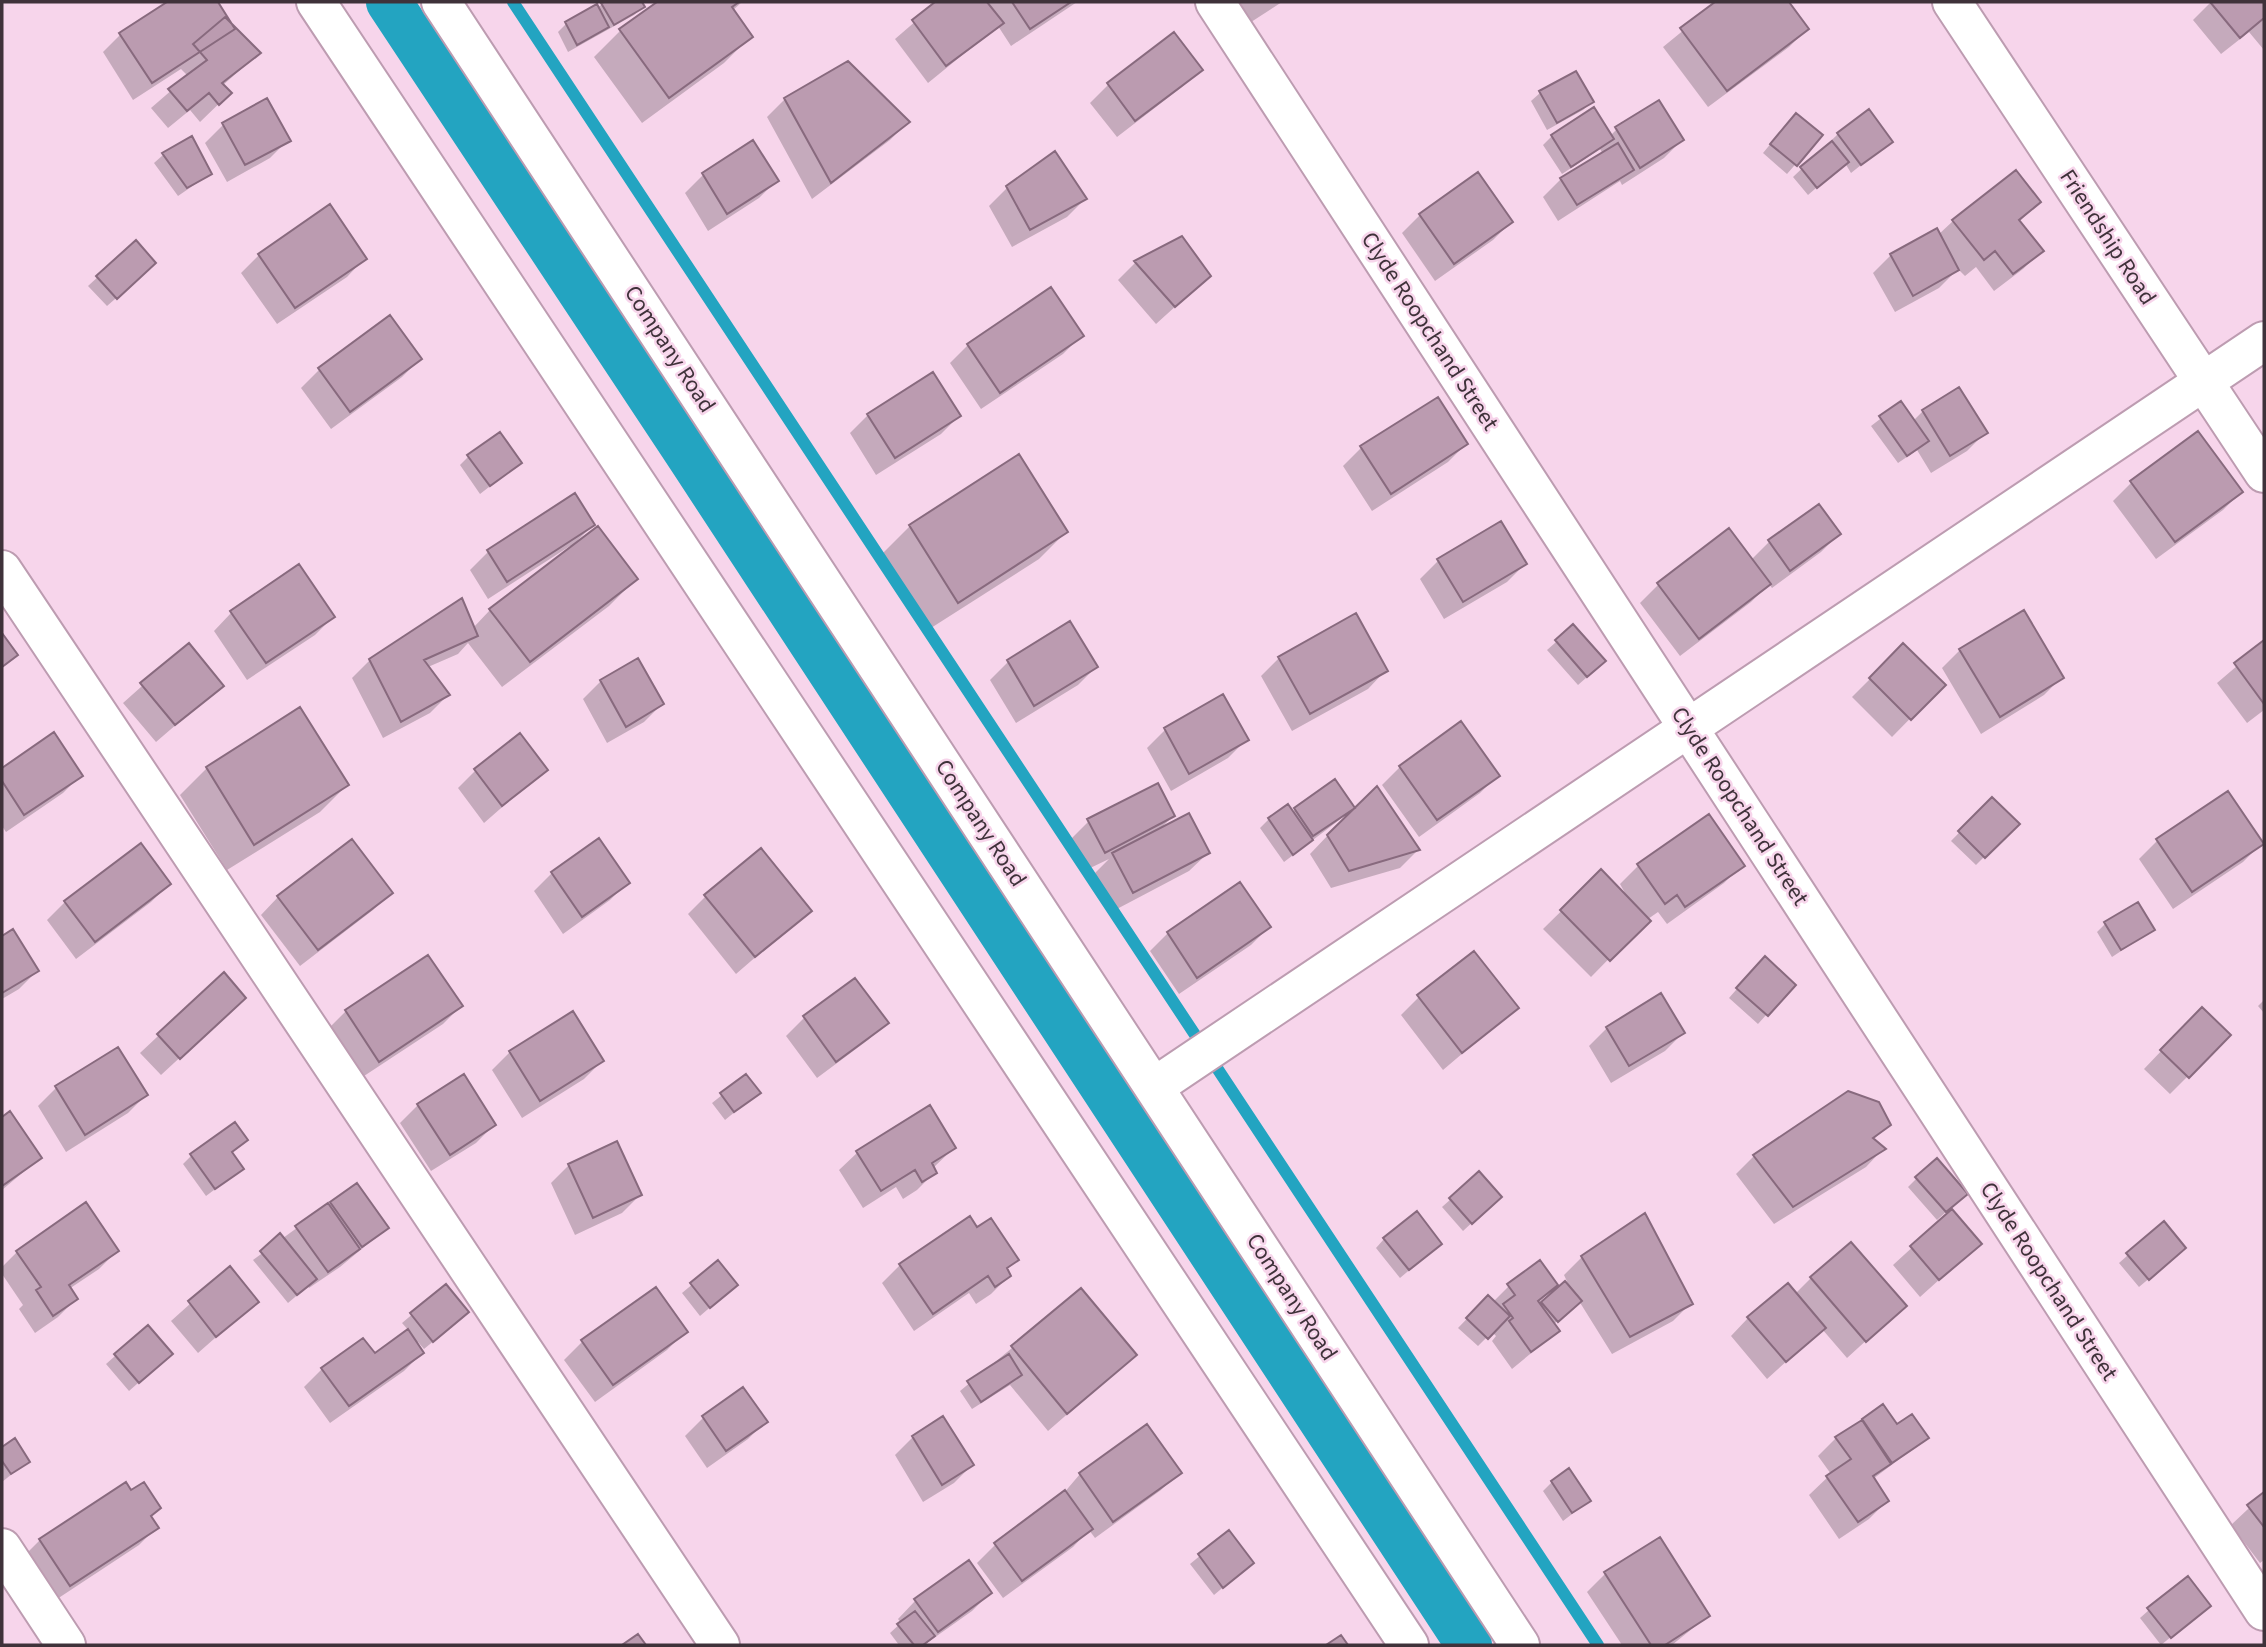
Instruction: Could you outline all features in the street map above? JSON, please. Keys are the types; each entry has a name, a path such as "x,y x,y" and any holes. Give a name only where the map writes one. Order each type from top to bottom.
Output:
{"street":[{"path":"316,2 1409,1645"},
{"name":"Company Road","path":"441,2 1520,1645"},
{"name":"Clyde Roopchand Street","path":"1215,2 2264,1611"},
{"name":"Friendship Road","path":"1952,2 2264,473"},
{"path":"1154,1087 2264,341"},
{"path":"2,570 720,1645"},
{"path":"2,1548 66,1645"}],"building":[{"path":"167,2 218,2 235,29 152,83 119,33"},
{"path":"642,2 645,7 614,25 601,3"},
{"path":"657,2 739,2 732,7 753,37 669,98 619,29"},
{"path":"935,2 987,2 1004,23 946,66 912,20"},
{"path":"1012,2 1071,2 1030,29"},
{"path":"1715,2 1789,2 1809,29 1727,91 1680,28"},
{"path":"2210,2 2264,2 2264,18 2240,38"},
{"path":"597,4 609,27 577,45 565,22"},
{"path":"225,17 261,53 222,83 232,93 219,105 209,93 187,111 168,89 207,60 193,44"},
{"path":"1174,32 1203,70 1135,121 1107,83"},
{"path":"848,61 910,122 831,183 784,98"},
{"path":"1576,71 1594,102 1557,123 1539,91"},
{"path":"267,98 291,141 245,165 222,123"},
{"path":"1659,100 1684,140 1640,168 1615,127"},
{"path":"1594,107 1614,139 1571,167 1551,135"},
{"path":"1869,109 1893,142 1861,165 1837,133"},
{"path":"1796,113 1823,135 1797,166 1770,144"},
{"path":"192,136 212,174 187,188 162,153"},
{"path":"753,140 779,181 727,214 702,173"},
{"path":"1832,141 1849,162 1817,188 1800,167"},
{"path":"1618,143 1634,170 1577,205 1560,178"},
{"path":"1055,151 1087,199 1030,230 1006,186"},
{"path":"2016,170 2041,202 2019,220 2044,251 2013,274 1995,251 1984,260 1952,220"},
{"path":"1478,172 1513,222 1454,264 1419,214"},
{"path":"330,204 367,259 295,308 258,254"},
{"path":"1937,228 1959,270 1913,296 1890,254"},
{"path":"1182,236 1211,276 1175,307 1134,261"},
{"path":"136,240 156,263 117,299 96,276"},
{"path":"1051,287 1084,336 1000,393 967,344"},
{"path":"390,315 422,359 350,412 318,368"},
{"path":"933,372 961,416 895,458 867,414"},
{"path":"1959,387 1988,433 1950,456 1922,410"},
{"path":"1438,397 1468,444 1391,494 1360,446"},
{"path":"1901,401 1929,441 1907,456 1879,416"},
{"path":"2198,431 2243,492 2175,542 2130,481"},
{"path":"500,432 522,463 490,486 467,455"},
{"path":"1019,454 1068,532 958,603 909,525"},
{"path":"575,493 595,525 507,582 487,550"},
{"path":"1819,504 1841,534 1790,571 1768,540"},
{"path":"1501,521 1527,564 1463,602 1437,559"},
{"path":"598,526 638,579 530,662 489,609"},
{"path":"1729,528 1771,584 1699,639 1657,583"},
{"path":"299,564 335,617 266,663 230,611"},
{"path":"462,598 478,636 424,660 450,695 401,722 369,659"},
{"path":"2024,610 2064,678 2000,717 1959,649"},
{"path":"1356,613 1388,671 1310,714 1278,657"},
{"path":"1070,621 1098,667 1034,706 1007,660"},
{"path":"1573,624 1606,661 1587,677 1555,640"},
{"path":"2,633 18,655 2,667"},
{"path":"2264,640 2264,704 2234,663"},
{"path":"189,643 224,686 175,725 140,683"},
{"path":"1903,643 1946,685 1911,720 1869,678"},
{"path":"638,658 664,704 626,727 600,680"},
{"path":"1223,694 1249,740 1189,774 1164,728"},
{"path":"300,707 349,785 254,845 206,767"},
{"path":"1461,721 1500,776 1437,820 1399,766"},
{"path":"54,732 83,776 24,815 2,781 2,768"},
{"path":"520,733 548,770 502,806 474,769"},
{"path":"1335,779 1355,808 1313,836 1294,808"},
{"path":"1158,783 1175,816 1105,853 1087,819"},
{"path":"1377,786 1420,850 1349,871 1327,835"},
{"path":"2228,791 2264,844 2192,892 2156,839"},
{"path":"1992,797 2020,824 1985,858 1958,831"},
{"path":"1288,804 1313,840 1293,855 1268,818"},
{"path":"1189,813 1210,853 1133,893 1112,853"},
{"path":"1709,814 1745,866 1685,907 1677,895 1665,904 1637,864"},
{"path":"599,838 630,883 582,917 551,872"},
{"path":"352,839 393,893 318,950 277,896"},
{"path":"141,843 171,884 95,942 64,901"},
{"path":"761,848 812,911 755,957 704,895"},
{"path":"1601,869 1651,921 1610,961 1560,910"},
{"path":"1240,882 1271,927 1197,978 1167,932"},
{"path":"2138,902 2155,930 2121,950 2104,922"},
{"path":"13,929 39,971 2,993 2,936"},
{"path":"1474,951 1519,1008 1462,1053 1417,995"},
{"path":"428,955 463,1006 379,1062 345,1010"},
{"path":"1765,956 1796,985 1768,1016 1736,988"},
{"path":"224,972 246,998 180,1059 157,1034"},
{"path":"855,978 889,1023 836,1062 803,1016"},
{"path":"1661,993 1685,1033 1629,1066 1606,1027"},
{"path":"2202,1007 2231,1035 2189,1078 2160,1050"},
{"path":"573,1011 604,1061 540,1101 509,1051"},
{"path":"118,1047 148,1095 85,1135 55,1086"},
{"path":"464,1074 496,1125 450,1155 417,1104"},
{"path":"746,1074 761,1093 734,1112 720,1093"},
{"path":"1848,1091 1879,1102 1891,1125 1873,1138 1886,1149 1793,1207 1753,1155"},
{"path":"930,1105 956,1148 932,1163 937,1173 922,1182 915,1170 881,1191 856,1151"},
{"path":"10,1111 42,1158 2,1186 2,1117"},
{"path":"235,1122 248,1140 232,1152 244,1169 215,1189 190,1154"},
{"path":"617,1141 642,1195 593,1218 568,1164"},
{"path":"1937,1158 1968,1194 1946,1212 1915,1177"},
{"path":"1479,1171 1502,1197 1472,1224 1449,1198"},
{"path":"357,1183 389,1228 362,1247 330,1202"},
{"path":"86,1202 119,1251 69,1285 78,1299 53,1316 36,1290 41,1287 16,1251"},
{"path":"328,1203 360,1249 328,1272 295,1226"},
{"path":"1952,1209 1982,1244 1939,1280 1910,1246"},
{"path":"1417,1211 1442,1244 1409,1270 1383,1238"},
{"path":"1645,1213 1693,1304 1630,1337 1581,1256"},
{"path":"970,1216 977,1227 991,1218 1019,1260 1007,1268 1011,1276 995,1287 988,1276 933,1314 899,1264"},
{"path":"2164,1221 2186,1248 2149,1280 2126,1253"},
{"path":"280,1233 317,1279 297,1295 260,1251"},
{"path":"1851,1242 1907,1306 1866,1342 1810,1277"},
{"path":"718,1260 738,1285 710,1308 690,1283"},
{"path":"1540,1260 1558,1285 1538,1301 1560,1331 1531,1352 1509,1321 1513,1318 1503,1304 1515,1295 1507,1284"},
{"path":"230,1266 259,1302 216,1337 188,1301"},
{"path":"1565,1281 1582,1301 1558,1322 1541,1302"},
{"path":"1788,1283 1826,1328 1786,1362 1747,1317"},
{"path":"446,1284 469,1312 433,1342 410,1313"},
{"path":"656,1287 688,1332 613,1385 581,1340"},
{"path":"1081,1288 1137,1355 1067,1414 1011,1346"},
{"path":"1488,1295 1510,1316 1488,1339 1466,1318"},
{"path":"148,1325 173,1354 139,1383 114,1354"},
{"path":"408,1329 424,1353 349,1406 321,1368 363,1338 375,1353"},
{"path":"1009,1354 1022,1375 981,1402 967,1381"},
{"path":"743,1387 768,1422 726,1451 702,1416"},
{"path":"1883,1404 1897,1424 1912,1414 1929,1438 1892,1463 1862,1419"},
{"path":"943,1416 974,1465 942,1485 912,1436"},
{"path":"1862,1420 1891,1464 1873,1476 1889,1501 1858,1522 1826,1476 1851,1459 1835,1437"},
{"path":"1147,1424 1182,1473 1113,1522 1079,1473"},
{"path":"15,1438 30,1462 11,1474 2,1461 2,1447"},
{"path":"1569,1468 1591,1501 1572,1513 1551,1481"},
{"path":"126,1482 131,1490 144,1482 161,1508 151,1516 159,1528 70,1586 39,1539"},
{"path":"1065,1490 1093,1529 1022,1581 994,1543"},
{"path":"2264,1492 2264,1527 2247,1505"},
{"path":"1229,1530 1254,1563 1223,1588 1198,1554"},
{"path":"1660,1537 1710,1616 1665,1645 1651,1645 1604,1572"},
{"path":"969,1560 992,1593 938,1632 914,1599"},
{"path":"2188,1576 2211,1606 2171,1638 2147,1608"},
{"path":"915,1611 935,1636 923,1645 914,1645 897,1624"},
{"path":"638,1634 646,1645 622,1645"},
{"path":"1341,1635 1348,1645 1326,1645"}],"waterway":[{"path":"389,2 1469,1645"},
{"path":"513,2 1598,1645"}]}
